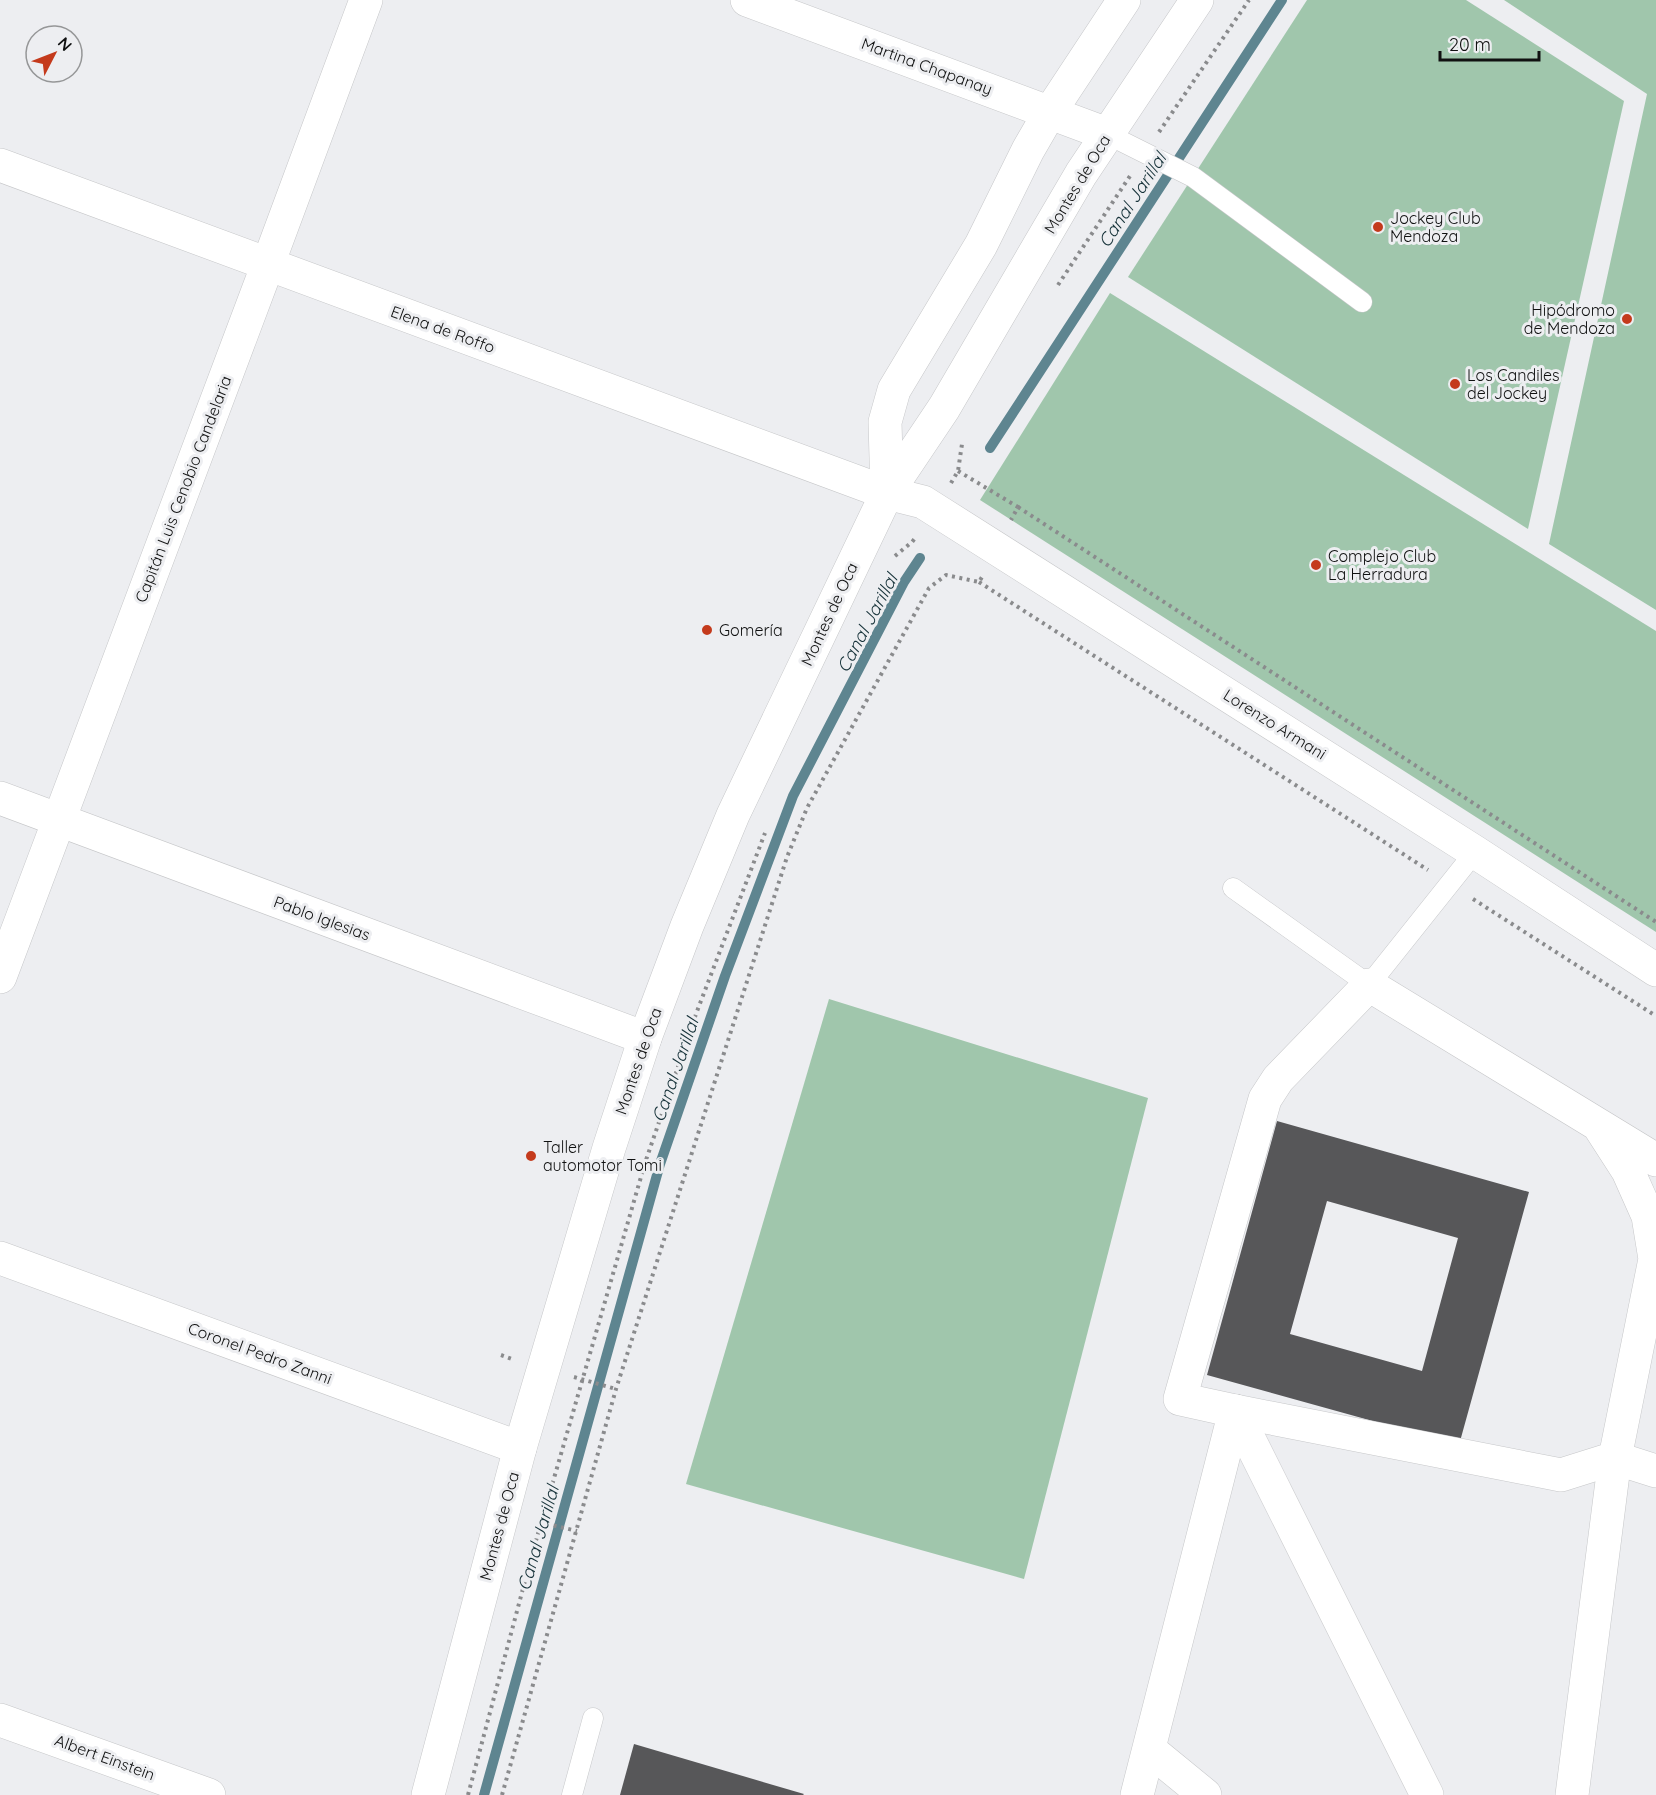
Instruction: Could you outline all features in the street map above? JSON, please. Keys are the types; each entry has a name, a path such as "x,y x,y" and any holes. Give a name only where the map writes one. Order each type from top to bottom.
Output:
{"street":[{"name":"Capitán Luis Cenobio Candelaria","path":"0,977 366,0"},
{"name":"Martina Chapanay","path":"747,0 1107,134"},
{"name":"Montes de Oca","path":"887,493 885,422 894,390 981,245 1028,150 1050,112 1124,0"},
{"name":"Montes de Oca","path":"428,1795 520,1448 609,1148 645,1038 733,815 887,493 944,408 1081,174 1197,0"},
{"name":"Elena de Roffo","path":"0,165 887,493"},
{"name":"Lorenzo Armani","path":"887,493 923,502 934,508 1656,969"},
{"name":"Pablo Iglesias","path":"0,798 645,1038"},
{"path":"1656,1160 1369,985 1278,1079 1265,1099 1180,1399 1561,1475 1615,1458 1656,1471"},
{"path":"1572,1795 1615,1458 1655,1259 1648,1216 1628,1171 1599,1126"},
{"name":"Coronel Pedro Zanni","path":"0,1258 520,1448"},
{"path":"1137,1795 1235,1411"},
{"path":"1235,1411 1427,1795"},
{"name":"Albert Einstein","path":"0,1720 209,1795"},
{"path":"1150,1749 1205,1795"}],"lane":[{"path":"1107,134 1188,175 1362,302"},
{"path":"1233,888 1369,985 1475,852"},
{"path":"572,1795 593,1718"}],"path":[{"path":"1058,285 1152,156 1249,0"},
{"path":"893,558 912,542 958,471 963,440"},
{"path":"958,471 1018,507 1656,922"},
{"path":"980,582 1018,507"},
{"path":"502,1795 616,1389 786,857 807,807 929,588 946,575 980,582 1656,1016"},
{"path":"468,1795 533,1551 645,1163 696,1014 768,825"},
{"path":"590,1382 616,1389"},
{"path":"550,1524 577,1531"}],"green space":[{"name":"Jockey Club Mendoza","path":"1307,0 1466,0 1624,101 1528,529 1128,277"},
{"name":"Hipódromo de Mendoza","path":"1504,0 1656,0 1656,610 1549,544 1647,94"},
{"name":"Complejo Club La Herradura","path":"1110,293 1656,631 1656,932 980,500"},
{"path":"829,999 1148,1098 1024,1579 686,1484"}],"building":[{"path":"1277,1121 1529,1192 1459,1445 1207,1375","holes":["1327,1201 1458,1238 1422,1371 1290,1334"]},
{"path":"634,1744 804,1794 620,1795"}],"waterway":[{"name":"Canal Jarillal","path":"990,448 1282,0"},
{"name":"Canal Jarillal","path":"484,1795 660,1164 725,976 793,796 904,582 920,558"}],"place":[{"name":"Jockey Club Mendoza","path":"1378,227"},
{"name":"Hipódromo de Mendoza","path":"1627,319"},
{"name":"Los Candiles del Jockey","path":"1455,384"},
{"name":"Complejo Club La Herradura","path":"1316,565"},
{"name":"Gomería","path":"707,630"},
{"name":"Taller automotor Tomi","path":"531,1156"}]}
